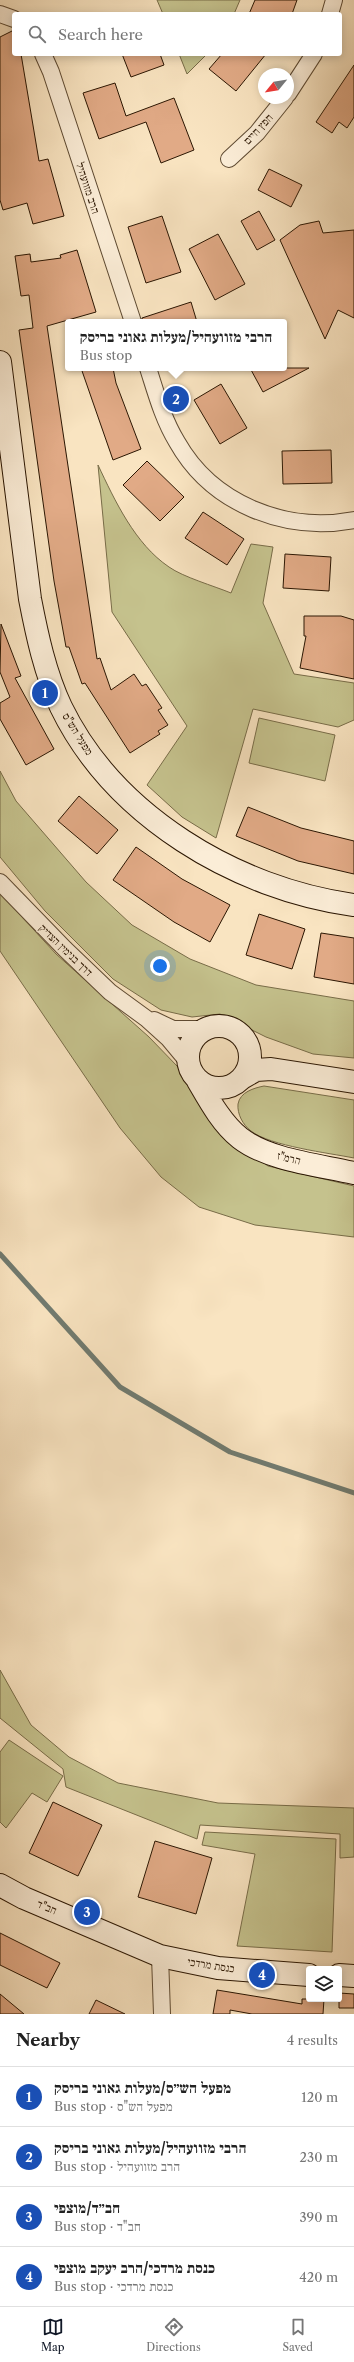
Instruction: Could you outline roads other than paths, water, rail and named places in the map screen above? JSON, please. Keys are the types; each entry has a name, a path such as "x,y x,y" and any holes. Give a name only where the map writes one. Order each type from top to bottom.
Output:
{"street":[{"path":"331,12 334,0"},
{"path":"0,14 12,18"},
{"name":"הרב מזוועהיל","path":"44,56 51,72 132,319"},
{"path":"294,85 313,56"},
{"name":"חפץ חיים","path":"228,159 256,133 280,104"},
{"name":"מפעל הש\"ס","path":"0,362 30,599 36,631 56,694 77,736 99,765 145,811 175,834 201,850 253,879 287,891 324,901 354,905"},
{"path":"149,371 164,415 176,442 195,469 216,489 244,506 266,515 289,521 314,524 354,520"},
{"name":"דרך בנימין הצדיק","path":"0,882 64,950 110,992 138,1012"},
{"path":"138,1012 173,1029 205,1029 225,1026 242,1036 248,1045 268,1058 320,1077"},
{"path":"138,1012 168,1038 188,1062 191,1072 198,1081 216,1088 238,1082 256,1070 271,1069 354,1082"},
{"path":"188,1062 191,1043 205,1029"},
{"path":"238,1082 250,1062 248,1045"},
{"name":"הרמ\"ז","path":"198,1081 212,1105 240,1138 259,1149 280,1156 354,1173"},
{"name":"הרמ\"ז","path":"231,1129 222,1105 225,1096 238,1082"},
{"name":"חב\"ד","path":"0,1885 24,1898 160,1956"},
{"path":"160,1956 162,2014"},
{"name":"כנסת מרדכי","path":"160,1956 218,1968 306,1974"},
{"path":"342,1975 354,1976"}],"waterway":[{"path":"0,1254 120,1387 230,1452 354,1493"}],"place":[{"name":"הרבי מזוועהיל/מעלות גאוני בריסק","path":"176,399"},
{"name":"מפעל הש״ס/מעלות גאוני בריסק","path":"45,693"},
{"name":"חב״ד/מוצפי","path":"87,1912"},
{"name":"כנסת מרדכי/הרב יעקב מוצפי","path":"262,1975"}]}
